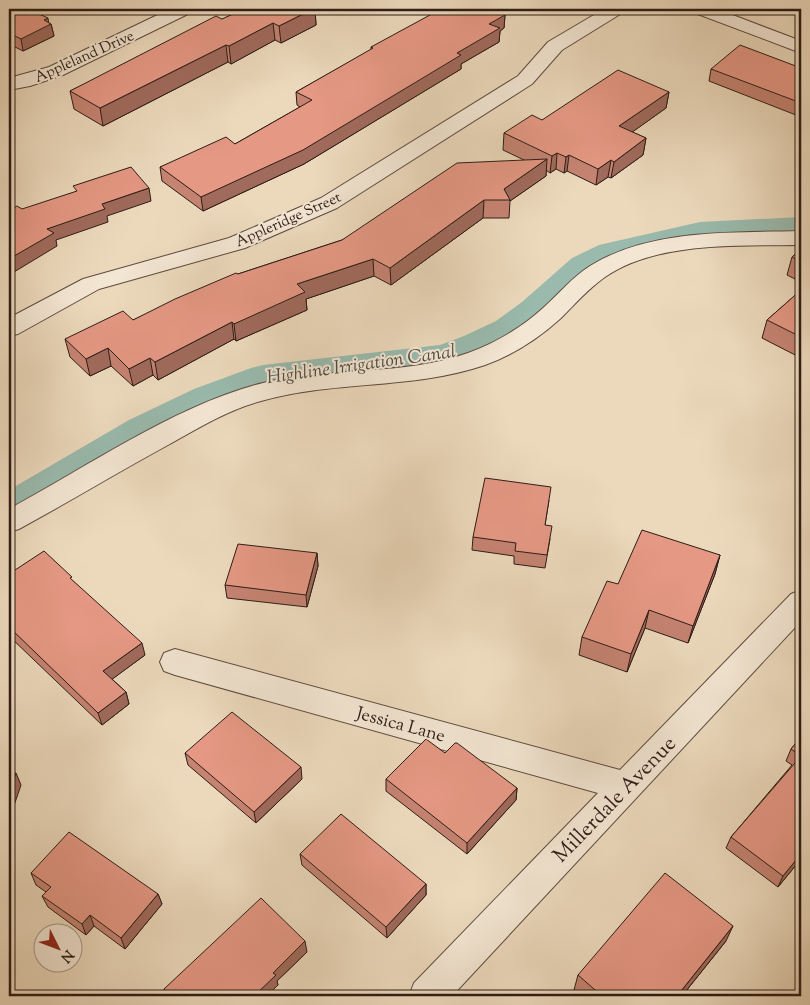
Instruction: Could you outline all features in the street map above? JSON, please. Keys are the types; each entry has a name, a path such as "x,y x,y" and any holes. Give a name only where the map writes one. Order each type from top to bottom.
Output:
{"street":[{"name":"Appleland Drive","path":"9,84 23,82 56,71 184,9"},
{"name":"Appleridge Street","path":"9,328 91,284 237,244 329,203 525,80 555,46 616,9"},
{"path":"701,9 801,47"},
{"path":"9,522 148,443 240,398 293,386 426,370 484,356 515,341 542,322 584,283 615,261 692,244 746,239 801,238"},
{"name":"Millerdale Avenue","path":"427,996 801,602"},
{"name":"Jessica Lane","path":"175,662 627,786"}],"building":[{"path":"9,9 28,9 48,18 44,20 51,24 21,39 9,33"},
{"path":"244,9 313,9 279,26 273,23 100,108 70,91 216,16 222,19"},
{"path":"441,9 493,9 505,15 489,24 500,28 457,53 461,55 303,150 201,197 160,167 226,137 235,144 312,100 296,92 373,48 371,47"},
{"path":"740,45 801,68 801,103 711,69"},
{"path":"618,70 669,92 619,126 646,138 614,162 611,160 598,169 569,155 566,157 557,153 552,156 504,133 532,115 542,120"},
{"path":"547,159 504,189 510,200 484,200 390,268 373,259 297,284 305,292 234,324 232,322 155,362 150,358 129,369 108,348 86,359 65,339 123,311 133,320 175,299 236,273 238,274 342,240 457,163"},
{"path":"131,167 149,188 102,204 105,209 47,229 54,233 9,259 9,211 17,206 22,209 77,191 73,186"},
{"path":"801,249 801,262 792,257"},
{"path":"801,290 801,337 767,320"},
{"path":"485,478 551,487 545,525 552,526 547,555 515,551 516,543 473,537"},
{"path":"642,530 720,555 693,626 649,610 631,654 582,637 607,581 618,584"},
{"path":"238,544 317,553 306,595 225,585"},
{"path":"44,551 72,577 70,578 142,643 103,671 126,692 98,713 9,627 9,574"},
{"path":"232,712 301,767 254,812 185,753"},
{"path":"801,737 801,756 791,749"},
{"path":"426,739 445,753 457,743 517,788 467,843 386,779"},
{"path":"801,756 801,854 783,876 731,837"},
{"path":"9,772 16,773 9,793"},
{"path":"341,814 426,884 386,927 300,854"},
{"path":"69,832 158,894 121,938 90,915 82,924 82,922 79,922 42,896 51,887 31,873"},
{"path":"665,873 733,926 677,996 602,996 578,975"},
{"path":"261,898 305,941 273,973 276,975 254,996 170,996 164,989"}],"waterway":[{"name":"Highline Irrigation Canal","path":"9,507 80,463 141,429 206,397 263,376 443,355 475,344 507,328 533,309 583,265 610,251 700,231 801,226"}]}
